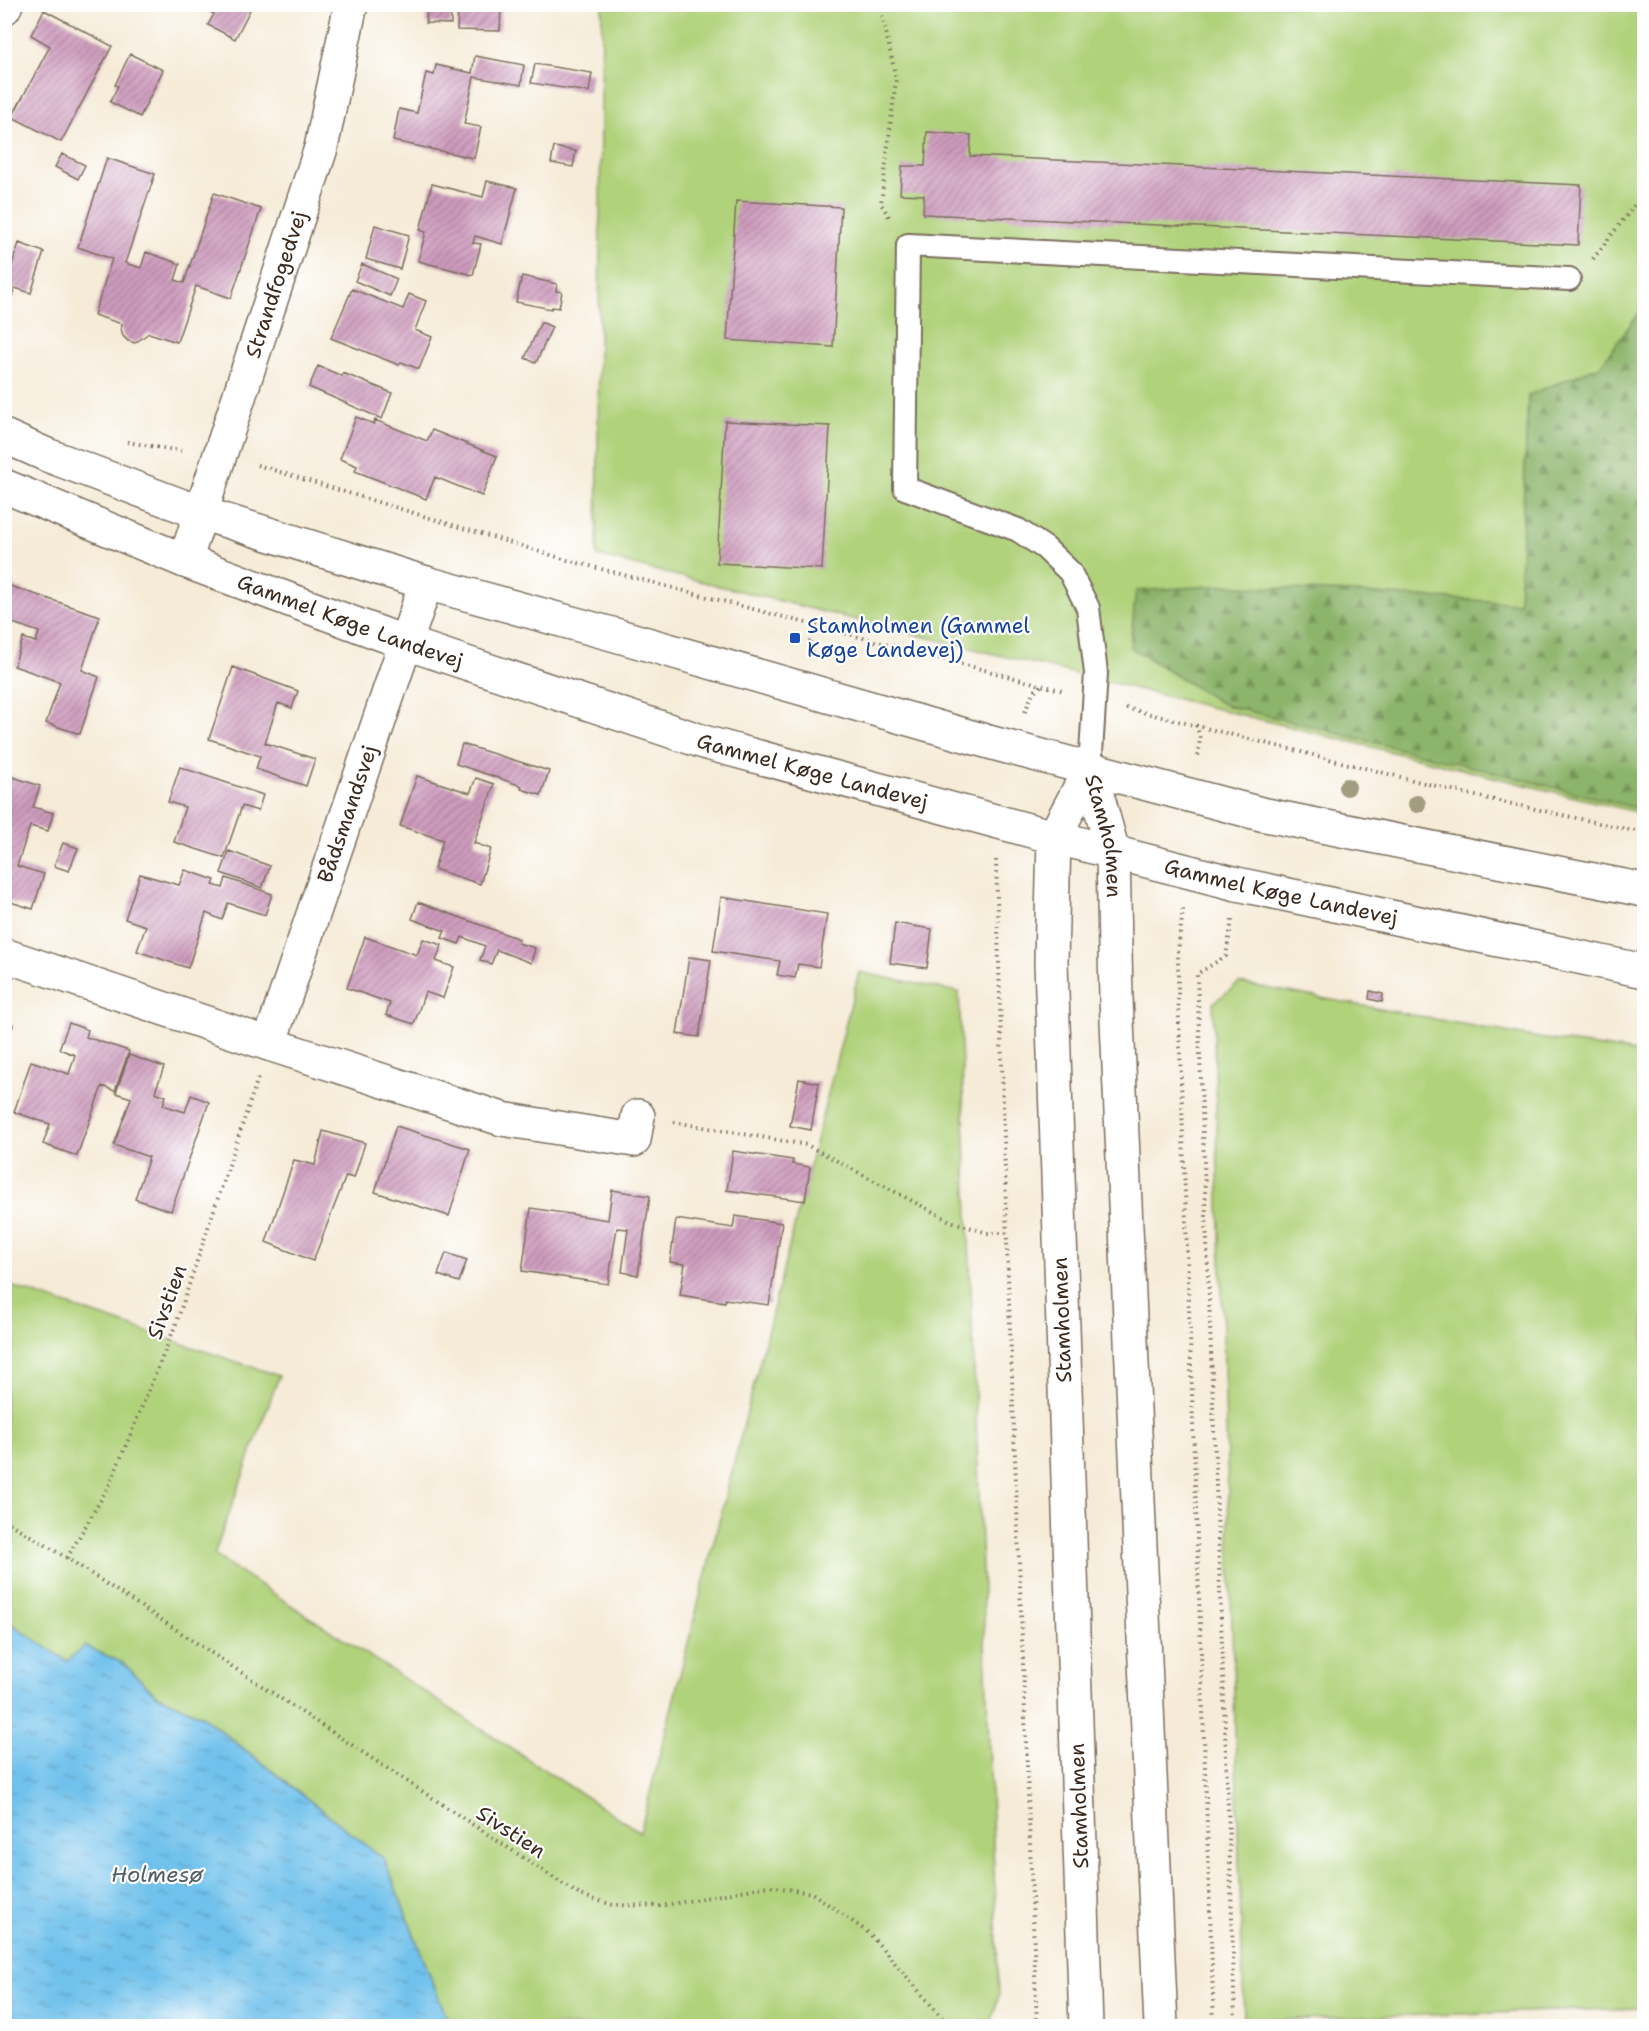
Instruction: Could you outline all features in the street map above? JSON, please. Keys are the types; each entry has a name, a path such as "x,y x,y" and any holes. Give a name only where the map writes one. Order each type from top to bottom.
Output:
{"street":[{"name":"Strandfogedvej","path":"185,561 321,148 351,4"},
{"path":"4,436 47,455 201,513 426,583 1090,769 1262,814 1644,890"},
{"name":"Gammel Køge Landevej","path":"4,486 185,561 406,643 707,743 1237,884 1644,971"},
{"name":"Bådsmandsvej","path":"269,1044 426,583"},
{"name":"Stamholmen","path":"1086,2026 1051,1003 1054,837 1090,769"},
{"name":"Stamholmen","path":"1090,769 1113,852 1116,998 1161,2026"},
{"path":"4,955 502,1119 634,1140 638,1116"}],"lane":[{"path":"1090,769 1096,673 1088,608 1070,572 1046,548 1018,530 905,488 908,245 1569,279"}],"path":[{"path":"880,4 896,79 881,204 908,245"},
{"path":"1569,279 1578,278 1644,194"},
{"path":"125,442 219,457 280,472 567,560 1012,679 1476,796 1644,833"},
{"path":"810,642 814,626"},
{"path":"995,821 1006,1233 1037,2026"},
{"path":"1188,871 1178,951 1178,992 1214,2026"},
{"path":"1234,2026 1232,1916 1197,974 1226,956 1237,884"},
{"name":"Sivstien","path":"67,1558 110,1484 176,1324 269,1044"},
{"path":"638,1116 807,1145 950,1221 987,1233 1006,1233"},
{"name":"Sivstien","path":"4,1520 67,1558 580,1895 613,1905 661,1906 769,1886 812,1893 869,1933 949,2026"}],"green space":[{"path":"602,5 1644,5 1644,814 597,556"},
{"path":"1644,306 1644,810 1224,705 1130,647 1136,591 1227,585 1519,603 1528,395 1600,366"},
{"path":"859,972 959,992 999,1995 990,2026 450,2026 384,1859 202,1716 156,1695 123,1663 67,1661 5,1619 5,1284 279,1376 214,1555 640,1832"},
{"path":"1239,983 1538,1038 1644,1053 1644,2008 1244,2021 1213,1003"}],"water":[{"name":"Holmesø","path":"4,1619 67,1661 85,1646 123,1663 156,1695 202,1716 384,1859 450,2026 5,2026"}],"building":[{"path":"195,4 253,4 235,39 208,25 214,14"},
{"path":"421,4 501,4 500,31 457,30 458,8 451,7 451,24 426,23 427,7"},
{"path":"44,10 112,46 61,142 12,117 50,46 31,35"},
{"path":"130,54 163,70 140,117 110,102 118,86 115,85"},
{"path":"475,56 524,65 521,85 474,77 464,124 481,127 474,158 393,141 399,109 417,113 426,73 434,75 436,65 472,73"},
{"path":"535,64 592,73 589,92 531,83"},
{"path":"927,132 971,135 970,156 1581,185 1578,245 923,214 924,195 900,194 902,166 925,166"},
{"path":"554,147 576,151 573,167 551,163"},
{"path":"62,154 85,165 78,179 55,167"},
{"path":"107,158 155,174 125,263 141,268 146,252 180,264 175,280 184,283 214,193 261,209 231,298 196,286 177,342 149,333 135,343 128,341 123,336 122,324 94,315 112,259 78,247"},
{"path":"487,181 517,188 502,244 475,236 473,243 481,244 473,275 418,261 426,232 420,230 432,184 483,197"},
{"path":"736,201 841,207 833,347 727,340"},
{"path":"375,225 409,235 400,269 366,259"},
{"path":"19,243 44,252 31,293 15,288 4,317 4,265 11,267"},
{"path":"362,264 397,279 390,296 355,281"},
{"path":"522,276 557,284 556,291 562,292 559,308 552,307 551,309 516,302"},
{"path":"352,289 403,309 409,294 426,301 415,330 432,337 419,369 401,362 399,365 331,338"},
{"path":"541,322 552,327 536,363 525,358"},
{"path":"318,366 342,376 343,373 392,393 382,419 309,387"},
{"path":"356,417 374,424 375,420 427,441 432,430 497,456 482,496 435,477 426,499 355,471 357,466 340,459"},
{"path":"725,421 830,426 822,569 717,563"},
{"path":"7,585 100,616 82,670 99,677 80,734 46,723 60,682 14,666 23,638 36,642 39,632 4,620 4,586"},
{"path":"233,667 298,691 292,708 278,703 265,743 315,759 306,786 256,769 260,756 209,739"},
{"path":"462,744 549,771 541,795 521,789 522,786 456,764"},
{"path":"180,767 263,795 258,811 242,806 224,858 174,842 185,807 168,802"},
{"path":"4,774 40,786 33,807 53,813 48,831 30,826 17,866 44,874 33,909 4,900"},
{"path":"417,776 470,793 476,778 494,784 474,843 491,849 480,884 434,869 443,840 400,826"},
{"path":"63,843 78,848 69,871 54,866"},
{"path":"229,851 270,866 262,888 221,873"},
{"path":"185,870 215,880 213,885 223,888 226,878 272,894 265,915 228,903 222,920 206,913 188,968 137,951 146,926 125,919 140,874 179,885"},
{"path":"721,897 827,914 819,967 798,964 795,978 777,975 780,961 713,951"},
{"path":"418,902 519,939 518,943 535,948 531,963 497,950 491,964 480,960 485,946 462,937 459,944 442,938 445,931 412,919"},
{"path":"895,923 932,929 927,968 890,963"},
{"path":"365,937 417,955 423,939 442,945 436,961 454,967 443,998 425,992 414,1024 386,1015 390,1003 347,988"},
{"path":"689,957 711,960 699,1037 677,1034"},
{"path":"1370,991 1383,994 1382,1002 1369,999"},
{"path":"5,1022 13,1025 5,1049"},
{"path":"69,1023 88,1030 86,1037 129,1051 115,1091 102,1086 77,1156 43,1144 50,1124 14,1112 31,1061 69,1074 75,1055 59,1049"},
{"path":"129,1055 164,1067 155,1092 166,1096 163,1105 185,1112 191,1095 209,1102 171,1211 135,1199 149,1157 114,1145 131,1098 116,1093"},
{"path":"799,1079 819,1083 811,1130 790,1126"},
{"path":"396,1126 470,1149 449,1216 375,1192"},
{"path":"323,1131 365,1143 354,1178 346,1176 313,1261 266,1242 294,1160 315,1165"},
{"path":"733,1151 793,1160 792,1164 810,1167 805,1201 727,1190"},
{"path":"612,1190 650,1196 638,1275 622,1272 628,1229 617,1228 608,1284 522,1271 531,1208 608,1220"},
{"path":"735,1216 782,1223 769,1305 725,1299 725,1302 680,1295 685,1264 670,1262 676,1219 733,1228"},
{"path":"446,1253 467,1260 459,1282 438,1275"}],"place":[{"name":"Stamholmen (Gammel Køge Landevej)","path":"795,638"}]}
